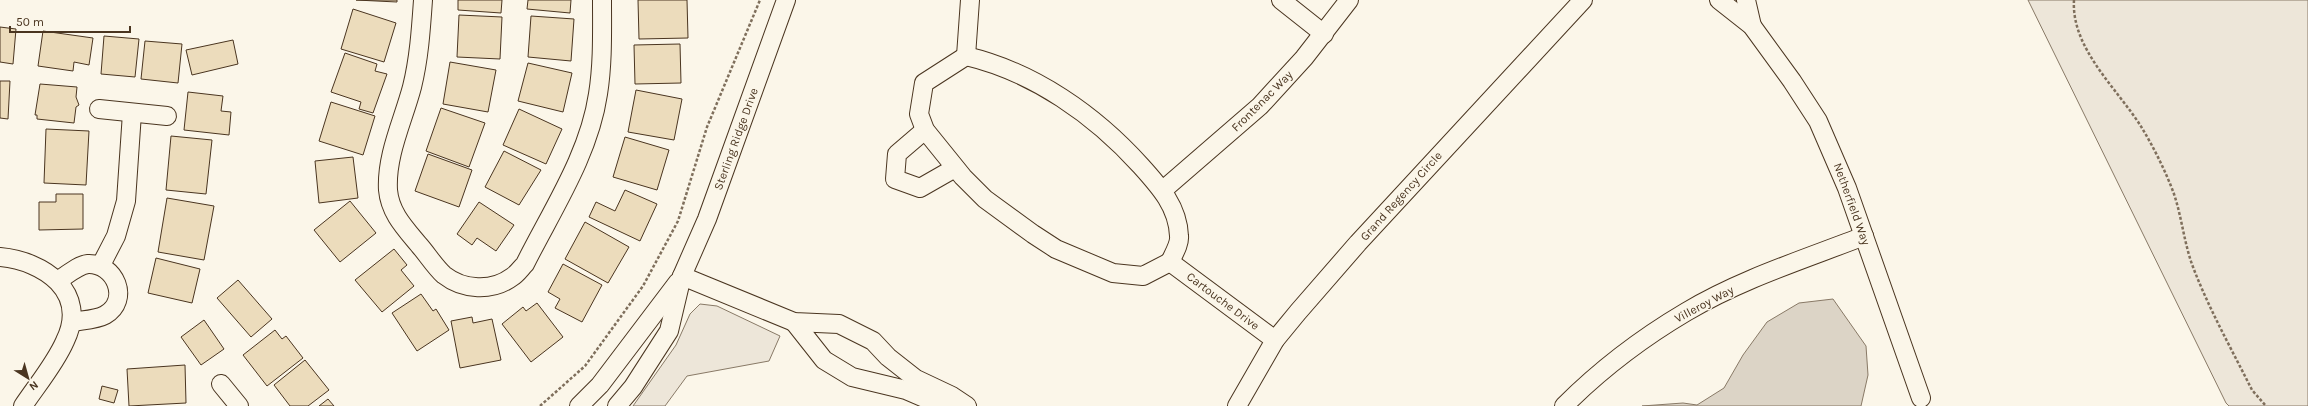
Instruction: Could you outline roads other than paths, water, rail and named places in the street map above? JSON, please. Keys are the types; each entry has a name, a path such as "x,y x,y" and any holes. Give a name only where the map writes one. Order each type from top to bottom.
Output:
{"street":[{"path":"422,0 418,54 412,86 387,172 388,193 392,209 400,223 444,274 466,286 483,287 497,285 512,277 525,264 579,158 598,94 602,52 602,0"},
{"name":"Sterling Ridge Drive","path":"617,406 633,387 669,331 682,276 707,219 786,0"},
{"path":"966,56 970,0"},
{"path":"1281,0 1324,34"},
{"name":"Frontenac Way","path":"1163,190 1260,106 1324,34 1349,0"},
{"name":"Grand Regency Circle","path":"1236,406 1275,340 1358,243 1582,0"},
{"name":"Netherfield Way","path":"1718,0 1752,26 1792,81 1818,121 1847,188 1924,403"},
{"name":"Netherfield Way","path":"1746,0 1752,26"},
{"path":"966,56 984,61 1031,82 1082,112 1118,141 1163,190 1176,213 1180,238 1170,262 1143,276 1113,273 1087,263 1033,234 985,198 955,168 925,130 919,114 924,83 966,56"},
{"path":"100,109 167,116"},
{"path":"102,266 116,236 126,200 132,113"},
{"path":"925,130 897,154 895,179 920,188 955,168"},
{"name":"Villeroy Way","path":"1564,406 1628,351 1687,311 1758,277 1864,236"},
{"path":"0,257 26,261 42,268 59,280 68,298 72,322 65,342 23,406"},
{"name":"Cartouche Drive","path":"1170,262 1275,340"},
{"path":"59,280 87,264 102,266 113,275 119,289 116,304 105,315 72,322"},
{"path":"682,276 794,322 839,324 873,341 888,357 916,379 952,396 966,406"},
{"name":"Sterling Ridge Drive","path":"579,406 600,385 682,276"},
{"path":"794,322 824,360 852,377 906,390 943,406"},
{"path":"877,382 888,357"},
{"path":"221,384 239,406"}]}
